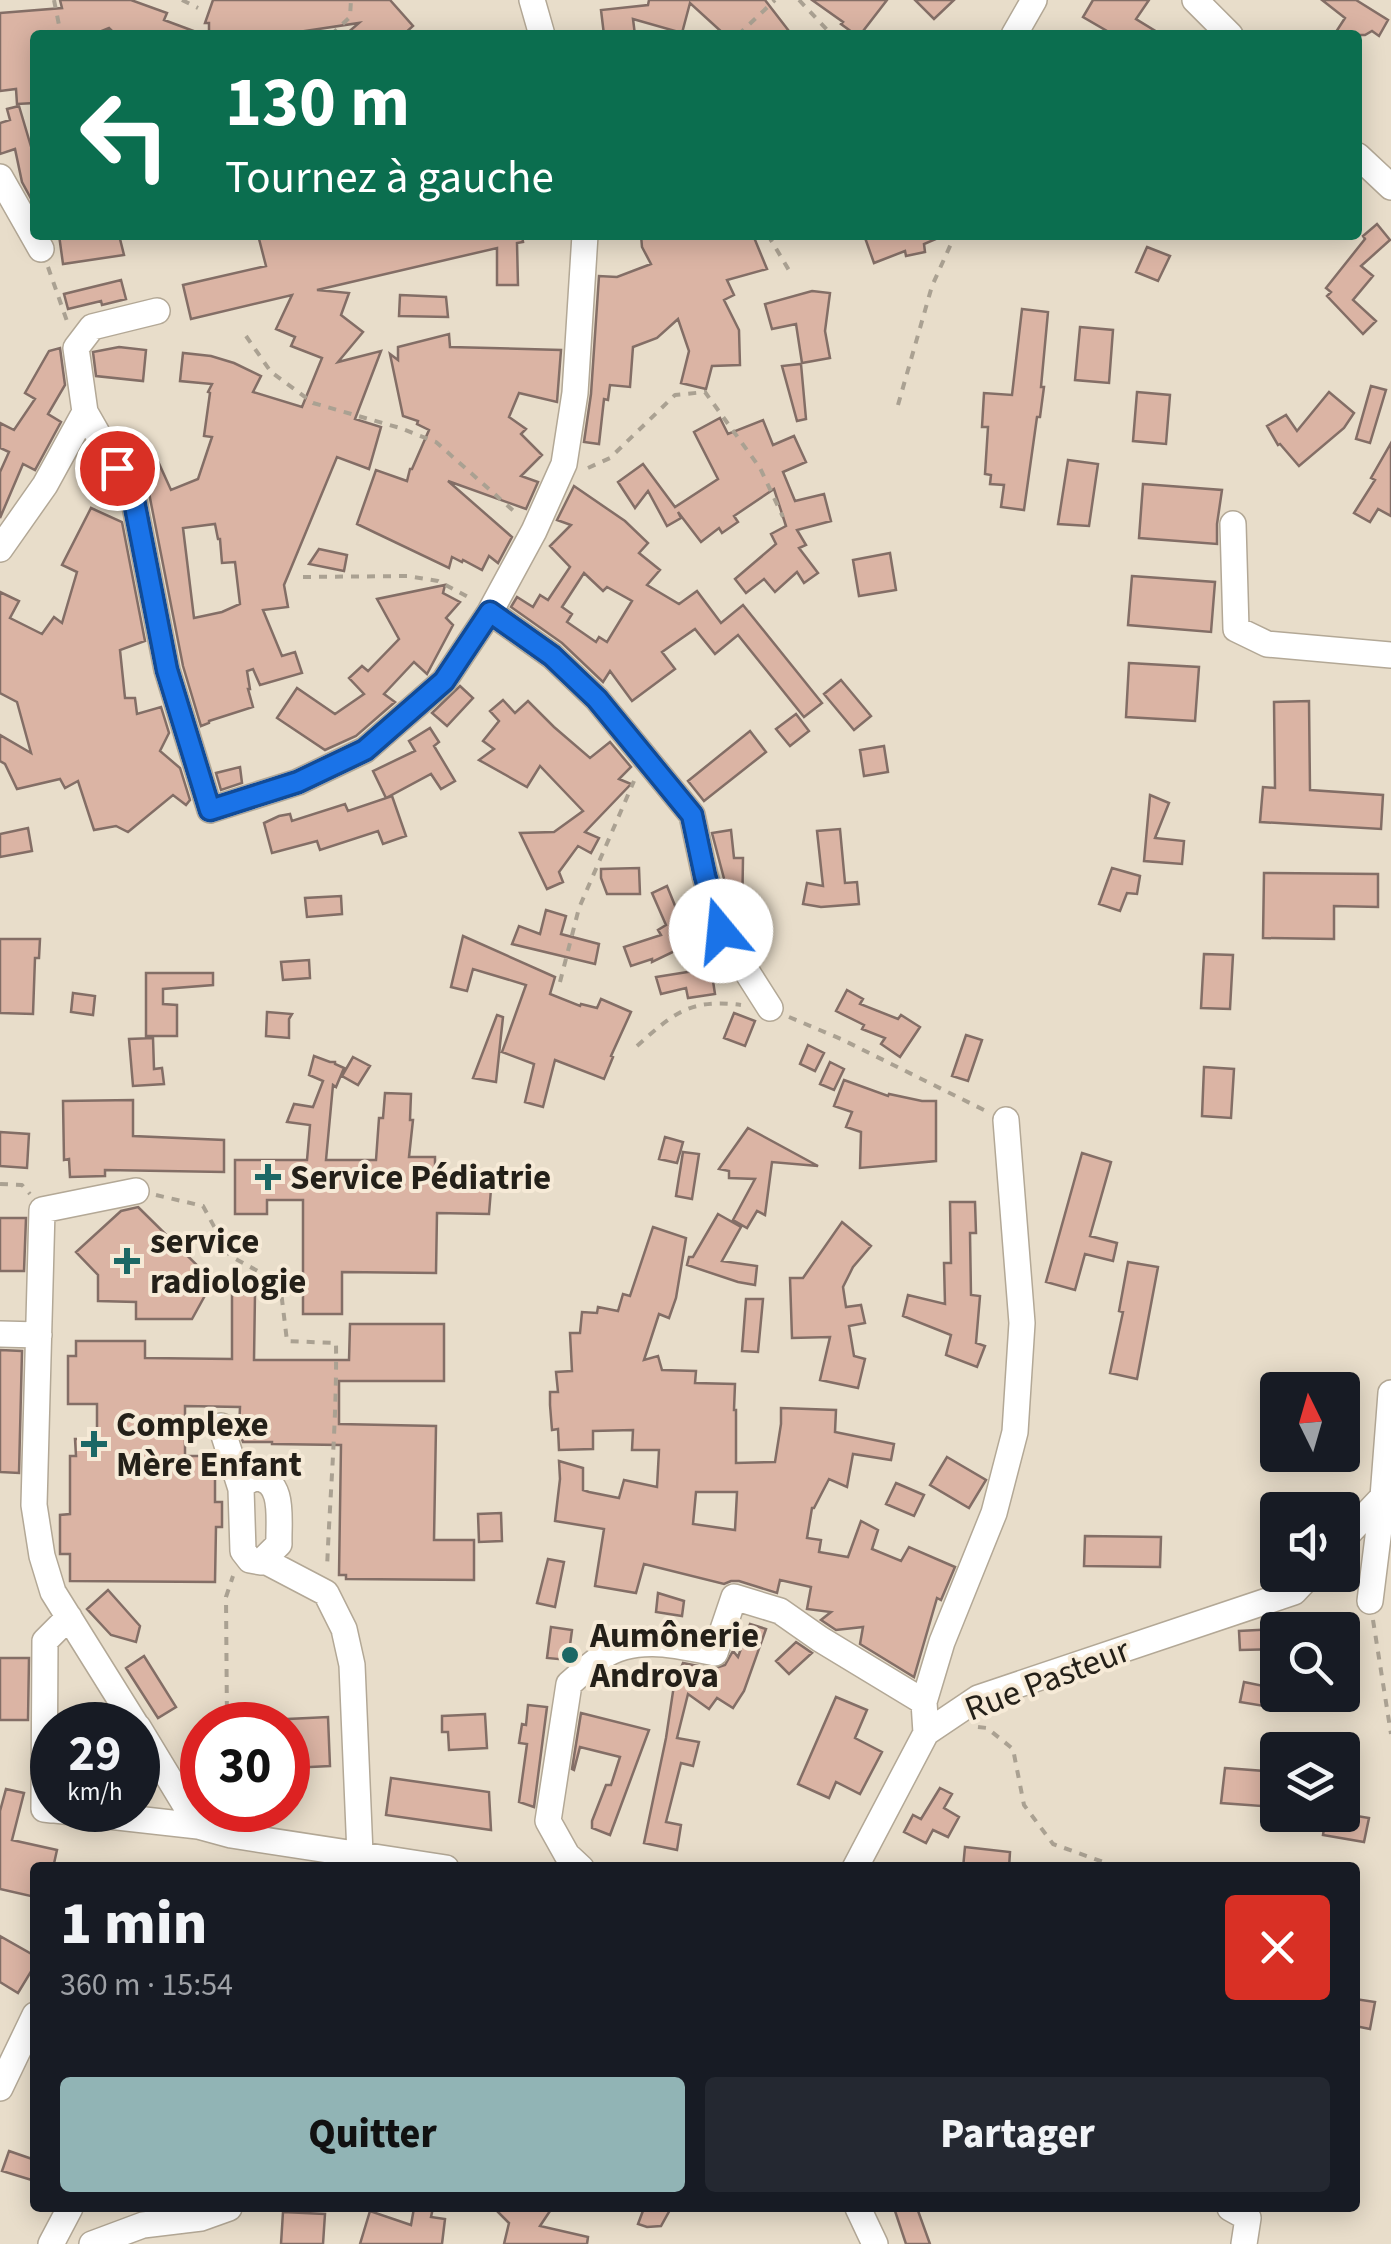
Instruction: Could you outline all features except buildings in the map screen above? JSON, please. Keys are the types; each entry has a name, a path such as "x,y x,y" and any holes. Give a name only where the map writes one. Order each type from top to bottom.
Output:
{"street":[{"path":"532,0 541,30"},
{"path":"1017,30 1034,0"},
{"path":"1194,0 1225,30"},
{"path":"1362,160 1391,187"},
{"path":"0,177 30,230"},
{"path":"36,240 41,249"},
{"path":"157,311 92,327 76,348 85,412 133,496 167,670 210,810 298,782 365,750 444,681 490,612 534,531 564,464 575,394 584,240"},
{"path":"0,549 45,486 85,412"},
{"path":"1233,524 1236,629 1267,644 1391,655"},
{"path":"490,612 552,656 597,699 692,815 721,931 770,1008"},
{"path":"924,1702 942,1642 994,1513 1015,1432 1022,1323 1006,1120"},
{"path":"122,1702 54,1592 42,1556 34,1505 42,1210 136,1191"},
{"path":"0,1334 39,1334"},
{"path":"1370,1601 1391,1393"},
{"path":"221,1426 241,1490 254,1556"},
{"path":"241,1490 246,1482 264,1478 277,1495 279,1544 254,1556"},
{"path":"1360,1521 1383,1497"},
{"path":"254,1556 326,1593 344,1628 352,1665 360,1854"},
{"name":"Rue Pasteur","path":"857,1862 935,1727 978,1698 1294,1592"},
{"path":"574,1862 548,1821 569,1684 602,1656 630,1645 663,1642 715,1654 734,1597 780,1611 924,1702 935,1727"},
{"path":"45,1702 45,1641 69,1617"},
{"path":"160,1764 180,1796"},
{"path":"220,1832 409,1862"},
{"path":"0,2088 30,2025"},
{"path":"51,2244 68,2212"},
{"path":"92,2244 143,2225 201,2218 218,2212"},
{"path":"860,2212 874,2244"}],"path":[{"path":"54,0 60,30"},
{"path":"182,0 198,8"},
{"path":"336,30 350,17 350,0"},
{"path":"743,30 775,0"},
{"path":"799,0 827,30"},
{"path":"771,240 790,272"},
{"path":"898,405 932,286 953,240"},
{"path":"41,249 76,348"},
{"path":"246,336 271,372 313,403 436,442 534,531"},
{"path":"564,464 575,475 610,458 675,394 705,392 760,468 784,517"},
{"path":"302,578 394,575 438,581 490,612"},
{"path":"560,982 579,908 643,758"},
{"path":"637,1046 668,1019 694,1004 770,1008 1006,1120"},
{"path":"0,1184 22,1185 42,1210"},
{"path":"136,1191 204,1206 230,1256 280,1283 287,1341 336,1343 337,1410 326,1593"},
{"path":"227,1702 226,1597 254,1556"},
{"path":"1370,1601 1391,1734"},
{"path":"935,1727 987,1728 1014,1749 1024,1805 1053,1844 1103,1862"}],"place":[{"name":"Service Pédiatrie","path":"268,1177"},
{"name":"service radiologie","path":"127,1261"},
{"name":"Complexe Mère Enfant","path":"94,1444"},
{"name":"Aumônerie Androva","path":"570,1655"}],"route":[{"path":"117,468 133,496 167,670 210,810 298,782 365,750 444,681 490,612 552,656 597,699 692,815 721,931"}]}
